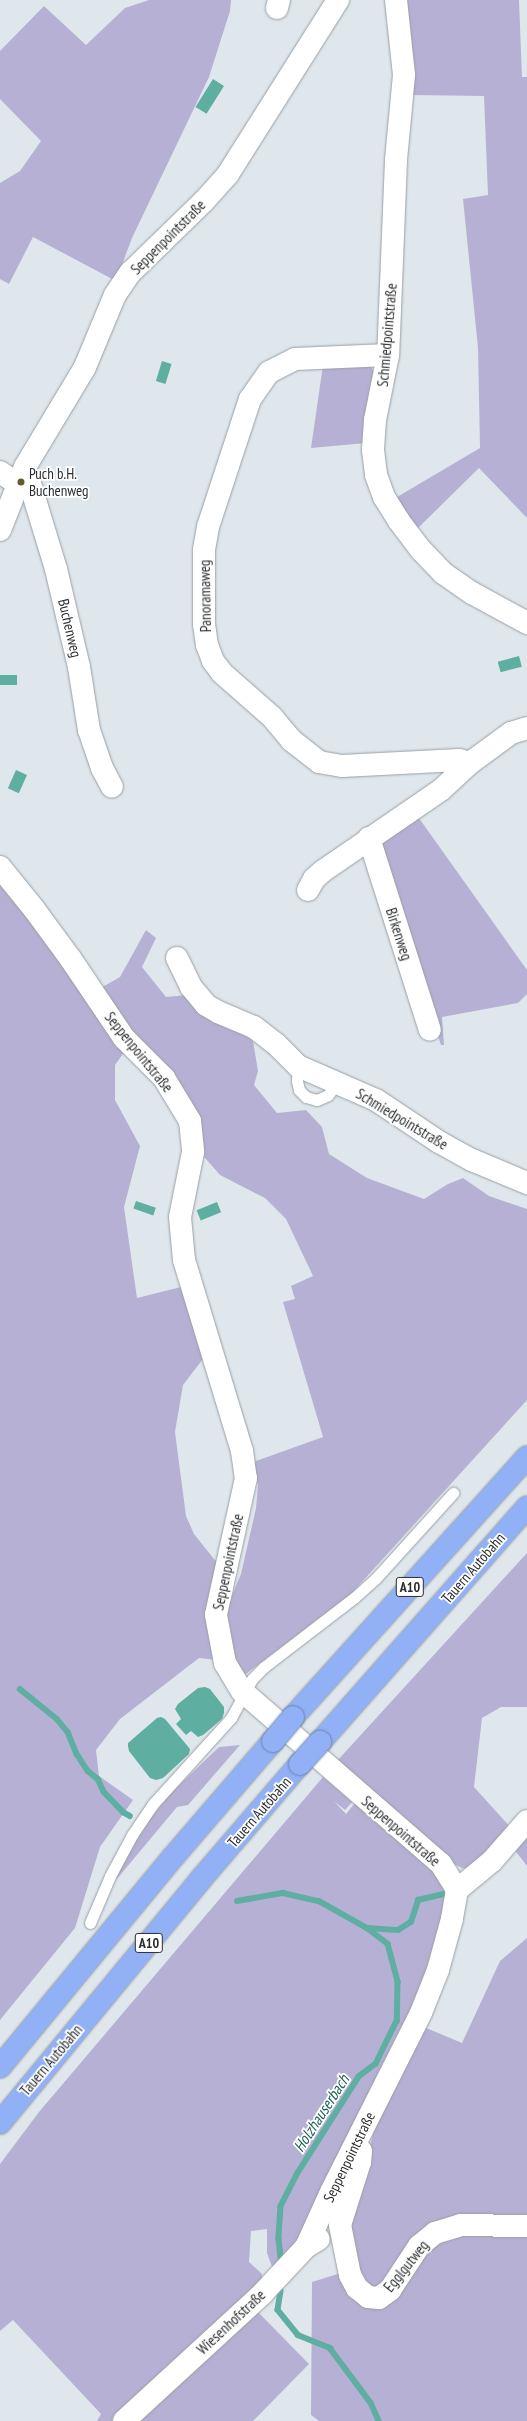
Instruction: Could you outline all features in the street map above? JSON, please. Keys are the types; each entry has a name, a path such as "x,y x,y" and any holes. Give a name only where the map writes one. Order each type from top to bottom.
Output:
{"highway":[{"name":"A10","path":"0,2068 174,1856 293,1717 527,1457"},
{"name":"Tauern Autobahn","path":"0,2123 201,1880 300,1764 527,1507"}],"street":[{"name":"Seppenpointstraße","path":"0,530 22,476 85,368 115,295 130,273 204,201 228,174 338,0"},
{"name":"Schmiedpointstraße","path":"396,0 404,75 396,160 388,356 375,420 373,450 376,475 384,497 398,522 421,550 443,573 472,593 526,621"},
{"name":"Panoramaweg","path":"388,356 295,359 269,372 250,399 208,527 204,565 204,624 207,645 213,661 222,673 272,718 291,740 319,762 342,766 459,760 470,763"},
{"path":"0,472 22,476"},
{"name":"Buchenweg","path":"22,476 56,569 79,667 89,730 102,768 112,787"},
{"path":"308,890 314,879 323,871 441,790 470,763 511,733 527,728"},
{"name":"Birkenweg","path":"369,838 430,1030"},
{"name":"Seppenpointstraße","path":"0,868 34,909 70,958 124,1038 164,1078 190,1121 193,1152 180,1217 184,1260 242,1451 246,1478 216,1615 224,1663 244,1694 441,1864 457,1890 452,1919 440,1963 426,1999 306,2247"},
{"name":"Schmiedpointstraße","path":"177,958 190,986 206,1005 218,1012 254,1027 276,1044 298,1066 376,1100 439,1142 472,1160 527,1183"},
{"path":"457,1890 492,1861 527,1821"},
{"name":"Egglgutweg","path":"363,2128 360,2162 340,2225 350,2275 357,2288 368,2297 378,2298 390,2290 419,2246 435,2233 461,2225 527,2226"},
{"name":"Wiesenhofstraße","path":"124,2421 262,2294 306,2247 340,2225"}],"lane":[{"path":"90,1923 110,1876 132,1835 152,1805 231,1718 252,1679 264,1667 355,1597 376,1578 453,1493"}],"shaded area":[{"path":"149,0 231,0 230,11 209,77 132,238 116,281 33,237 9,284 0,279 0,183 20,171 41,141 0,99 0,51 44,6 86,45 125,8"},
{"path":"405,0 519,0 522,77 527,77 527,518 479,468 416,530 392,500 480,448 478,348 463,199 488,195 484,96 410,95"},
{"path":"213,79 224,86 207,114 196,107"},
{"path":"162,361 172,364 165,384 156,381"},
{"path":"363,363 371,367 375,374 366,443 311,448 323,365"},
{"path":"519,656 522,667 501,672 498,662"},
{"path":"0,675 17,675 17,685 0,685"},
{"path":"16,770 27,775 19,793 8,788"},
{"path":"416,814 527,970 527,994 518,1003 442,1017 444,1045 441,1045 381,855 381,843"},
{"path":"0,879 125,1051 115,1065 115,1100 140,1146 124,1207 137,1298 185,1286 206,1355 183,1385 175,1432 186,1516 194,1534 214,1559 223,1567 217,1660 199,1658 120,1719 96,1750 99,1776 133,1800 100,1847 75,1928 0,2020"},
{"path":"146,930 156,938 142,967 166,997 187,995 204,1009 253,1041 258,1071 254,1085 277,1113 306,1110 322,1127 329,1154 367,1178 424,1199 448,1184 463,1178 489,1196 527,1209 527,1400 351,1594 242,1677 232,1658 226,1609 241,1574 256,1508 258,1485 253,1462 323,1437 283,1302 295,1299 291,1286 313,1276 286,1219 265,1198 220,1175 199,1151 167,1099 134,1058 97,990 120,977"},
{"path":"136,1201 156,1208 153,1215 133,1209"},
{"path":"217,1202 221,1212 201,1220 197,1210"},
{"path":"527,1553 527,1707 501,1707 482,1718 474,1787 513,1830 470,1869 462,1868 452,1863 337,1761"},
{"path":"205,1687 210,1689 224,1707 222,1719 203,1735 198,1737 191,1731 186,1735 176,1724 181,1719 175,1709 178,1704 198,1688"},
{"path":"161,1717 165,1719 190,1749 189,1754 163,1778 156,1780 150,1778 129,1751 128,1743 157,1718"},
{"path":"240,1745 188,1805 177,1807 116,1880 125,1859 149,1820 171,1793 219,1747"},
{"path":"323,1777 352,1802 345,1810 334,1801 346,1814 355,1803 429,1865 448,1889 431,1978 296,2252 274,2272 267,2253 267,2229 251,2231 249,2262 262,2274 262,2284 115,2421 97,2421 101,2414 13,2320 0,2331 0,2164 39,2112"},
{"path":"527,1834 527,1866 514,1849"},
{"path":"527,1938 527,2421 319,2421 311,2415 312,2282 357,2268 350,2231 376,2121 424,2027 462,2043 500,1961"},
{"path":"254,2308 309,2364 253,2421 134,2421"}],"waterway":[{"name":"Holzhauserbach","path":"20,1689 57,1719 68,1732 77,1754 88,1771 98,1779 104,1792 123,1812 130,1816"},
{"name":"Holzhauserbach","path":"237,1901 283,1893 319,1901 367,1928 388,1944 398,1982 397,2021 376,2064 359,2077 298,2173 281,2207 279,2239 281,2258"},
{"name":"Holzhauserbach","path":"368,1928 398,1930 411,1922 418,1900 443,1894"},
{"name":"Holzhauserbach","path":"281,2291 278,2310 298,2335 330,2348 371,2403 379,2421"}],"place":[{"name":"Puch b.H. Buchenweg","path":"21,482"}]}
